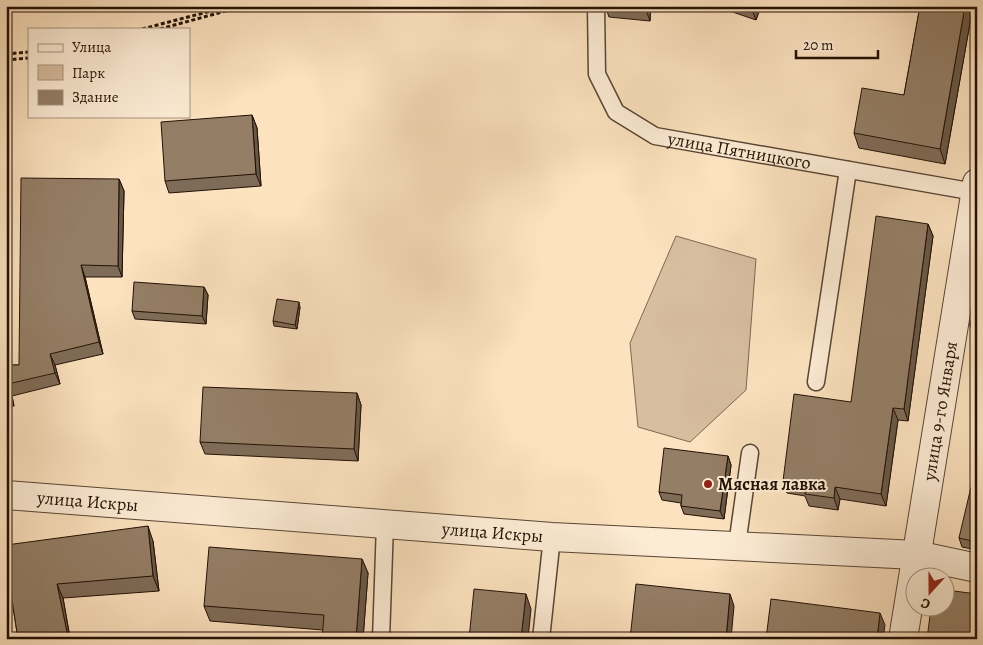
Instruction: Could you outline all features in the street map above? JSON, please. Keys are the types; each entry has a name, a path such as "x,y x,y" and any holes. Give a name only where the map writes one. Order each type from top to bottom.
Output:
{"street":[{"name":"улица 9-го Января","path":"903,639 976,189"},
{"name":"улица Искры","path":"6,495 552,537 916,555 977,568"}],"lane":[{"name":"улица Пятницкого","path":"596,6 597,74 616,112 655,136 848,170 976,189"},
{"path":"816,382 848,170"},
{"path":"737,546 750,453"},
{"path":"381,639 385,524"},
{"path":"541,639 552,537"}],"path":[{"path":"146,28 230,6"},
{"path":"164,28 244,6"},
{"path":"6,54 28,52"},
{"path":"6,60 28,58"}],"green space":[{"path":"676,236 756,259 746,390 690,442 638,427 630,343"}],"building":[{"path":"605,6 647,6 646,10"},
{"path":"742,6 754,6 752,10"},
{"path":"920,6 965,6 940,149 854,133 862,88 904,95"},
{"path":"252,115 256,174 165,181 161,122"},
{"path":"21,178 119,179 118,266 81,265 99,342 50,354 55,373 8,384 10,394 6,395 6,365 19,365"},
{"path":"876,216 928,224 904,409 893,408 881,494 835,487 834,498 805,494 806,485 783,481 794,394 851,402"},
{"path":"134,282 204,287 202,316 132,311"},
{"path":"977,297 977,327 970,325"},
{"path":"277,299 299,302 295,325 273,321"},
{"path":"203,387 357,393 354,449 200,442"},
{"path":"664,448 728,456 720,511 681,506 682,495 659,492"},
{"path":"971,487 977,488 977,542 959,538"},
{"path":"148,526 153,576 57,584 68,637 79,635 79,639 18,639 6,561 6,545"},
{"path":"209,547 362,559 356,639 322,639 324,615 204,606"},
{"path":"636,584 730,594 726,639 630,639"},
{"path":"474,589 526,594 521,639 469,639"},
{"path":"956,591 977,594 977,639 927,639 930,618 956,618"},
{"path":"771,599 880,613 877,639 766,639"}],"place":[{"name":"Мясная лавка","path":"708,484"}]}
